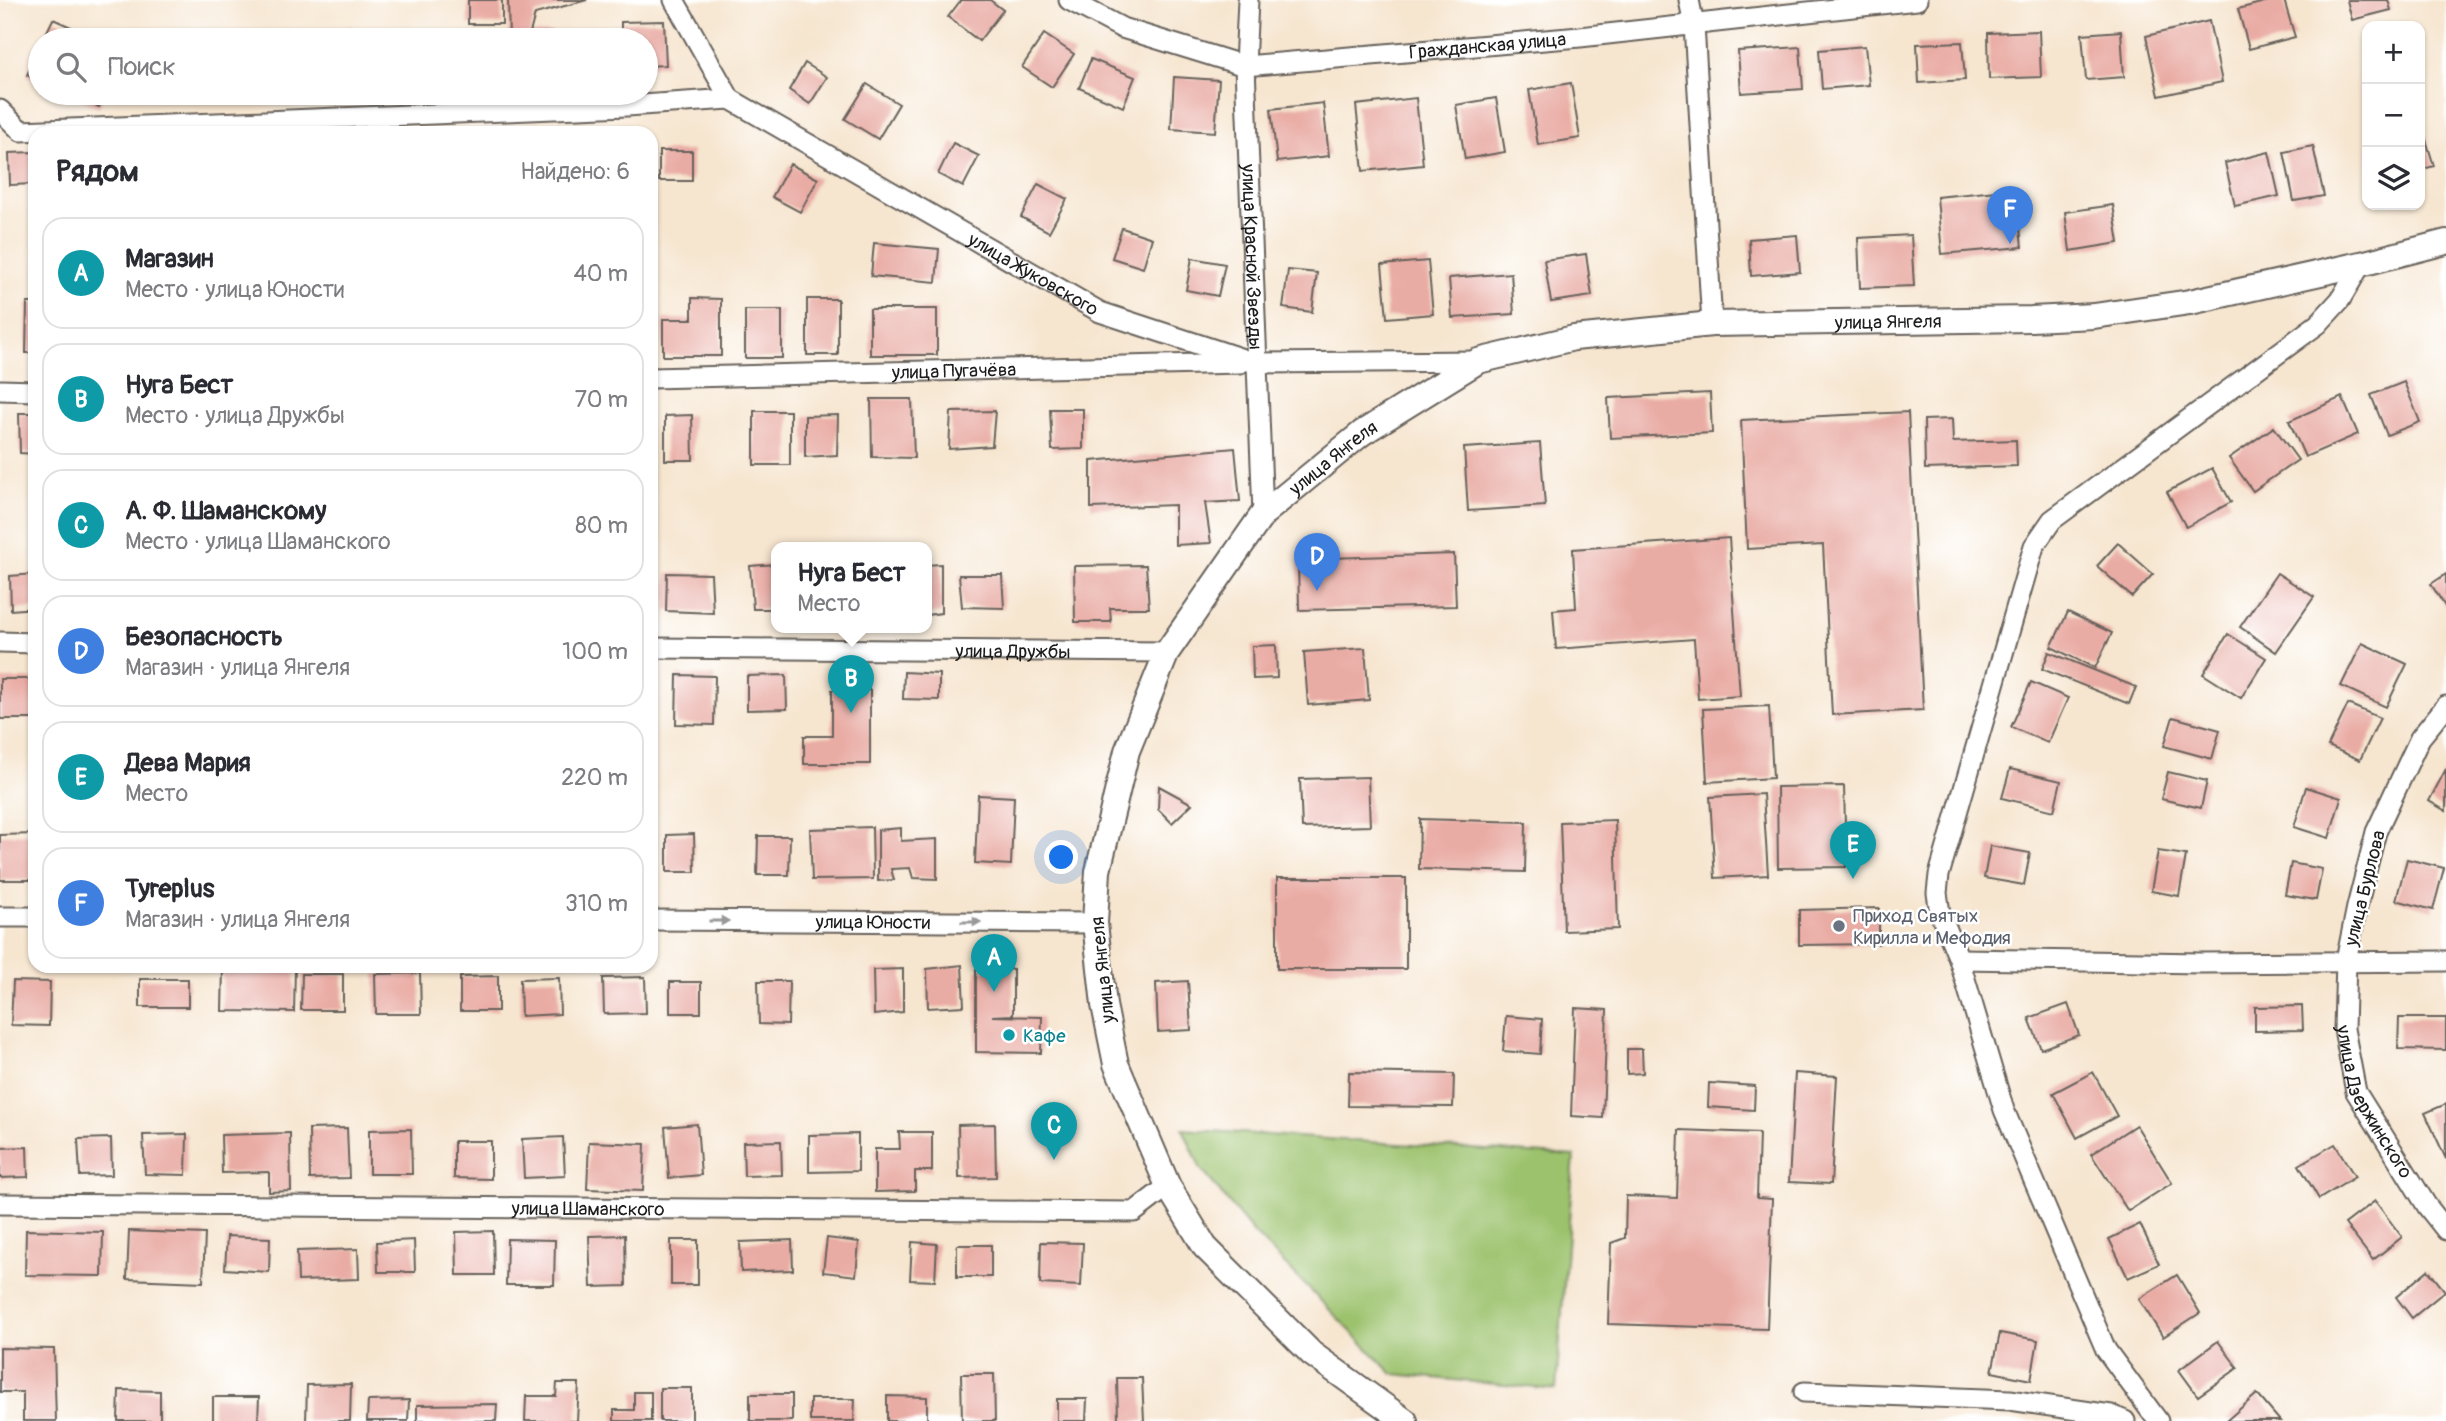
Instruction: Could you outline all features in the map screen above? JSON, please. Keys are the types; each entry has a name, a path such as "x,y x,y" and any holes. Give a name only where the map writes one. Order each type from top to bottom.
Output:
{"street":[{"path":"658,104 730,99 674,0"},
{"name":"Гражданская улица","path":"1069,0 1122,28 1245,66 1694,25 1917,0"},
{"name":"улица Красной Звезды","path":"1248,0 1245,66 1263,514"},
{"path":"1689,0 1694,25 1712,324"},
{"name":"улица Жуковского","path":"730,99 1100,312 1255,363 1478,361"},
{"path":"189,126 642,105"},
{"path":"0,110 21,131"},
{"path":"0,131 28,131"},
{"name":"улица Янгеля","path":"1405,1421 1312,1354 1205,1247 1168,1186 1116,1064 1104,1005 1095,923 1098,871 1127,751 1167,652 1263,514 1362,433 1478,361 1574,338 1712,324 2094,316 2190,302 2446,243"},
{"path":"2158,1421 2106,1350 2004,1110 1959,959 1940,914 1937,892 1939,875 2034,546 2052,520 2318,324 2340,300 2361,264"},
{"name":"улица Пугачёва","path":"658,378 1255,363"},
{"path":"0,390 28,391"},
{"path":"0,642 28,643"},
{"name":"улица Дружбы","path":"658,648 1167,652"},
{"name":"улица Бурлова","path":"2346,961 2376,832 2420,737 2446,706"},
{"path":"0,917 28,917"},
{"name":"улица Юности","path":"658,920 1095,923"},
{"path":"1959,959 2201,963 2446,961"},
{"name":"улица Дзержинского","path":"2346,961 2344,1029 2356,1092 2427,1206 2446,1230"},
{"name":"улица Шаманского","path":"0,1205 1134,1212 1168,1186"},
{"path":"1804,1392 2010,1400 2111,1415 2125,1421"},
{"path":"1366,1395 1388,1421"}],"green space":[{"path":"1183,1129 1574,1156 1556,1390 1393,1374 1253,1232 1201,1169"}],"building":[{"path":"468,0 502,0 502,24 468,24"},
{"path":"508,0 587,0 535,14 531,28 509,28"},
{"path":"961,0 990,0 1003,10 979,41 948,17"},
{"path":"2272,0 2284,0 2295,37 2249,49 2238,9"},
{"path":"2347,0 2388,0 2391,10 2352,20"},
{"path":"53,19 73,28 49,28"},
{"path":"664,21 666,65 658,65 658,28 621,28 621,22"},
{"path":"2209,21 2222,82 2159,96 2146,36"},
{"path":"2039,31 2041,77 1989,79 1988,33"},
{"path":"2121,31 2124,77 2086,80 2082,34"},
{"path":"1044,34 1074,54 1052,87 1022,67"},
{"path":"1962,42 1965,80 1919,83 1917,44"},
{"path":"1865,46 1869,85 1822,89 1819,50"},
{"path":"1800,47 1803,89 1741,93 1738,51"},
{"path":"1091,59 1135,77 1123,107 1079,88"},
{"path":"805,63 827,77 810,104 789,90"},
{"path":"1174,77 1219,80 1215,132 1171,129"},
{"path":"1571,83 1580,138 1538,145 1529,90"},
{"path":"867,84 899,104 878,139 845,119"},
{"path":"1416,98 1423,165 1363,171 1356,105"},
{"path":"1496,98 1505,152 1465,159 1456,105"},
{"path":"1323,103 1329,156 1277,162 1271,109"},
{"path":"2425,136 2434,166 2425,169"},
{"path":"953,143 979,156 963,187 938,174"},
{"path":"2313,146 2324,196 2294,201 2284,152"},
{"path":"659,151 692,151 692,181 659,181"},
{"path":"28,152 28,184 10,185 9,153"},
{"path":"2269,152 2279,196 2235,206 2225,163"},
{"path":"790,164 818,179 800,212 772,197"},
{"path":"1038,184 1067,199 1049,232 1021,217"},
{"path":"2016,189 2022,247 1942,254 1937,197"},
{"path":"2113,205 2119,243 2070,251 2065,212"},
{"path":"1122,228 1152,238 1143,268 1112,258"},
{"path":"1797,235 1800,272 1751,276 1749,239"},
{"path":"1911,235 1914,286 1860,288 1858,238"},
{"path":"874,243 939,249 936,282 871,276"},
{"path":"1586,254 1592,296 1551,302 1544,260"},
{"path":"1192,258 1225,264 1218,296 1186,290"},
{"path":"1428,261 1433,314 1387,318 1382,265"},
{"path":"1288,270 1317,273 1312,312 1283,308"},
{"path":"1511,273 1514,314 1452,318 1449,278"},
{"path":"692,298 721,299 721,356 663,356 663,319 692,319"},
{"path":"807,299 838,299 838,355 807,355"},
{"path":"27,303 28,303 28,353"},
{"path":"870,309 937,309 937,355 870,355"},
{"path":"745,310 782,310 782,358 745,358"},
{"path":"2404,382 2420,422 2387,435 2371,395"},
{"path":"1710,393 1712,433 1610,438 1608,398"},
{"path":"2342,397 2358,434 2305,457 2289,421"},
{"path":"871,399 912,399 914,458 872,457"},
{"path":"1050,409 1083,409 1083,449 1052,450"},
{"path":"754,411 790,411 790,465 754,465"},
{"path":"995,411 992,446 949,449 951,412"},
{"path":"1908,412 1923,710 1832,715 1823,545 1747,549 1741,420"},
{"path":"19,413 28,413 28,454 20,453"},
{"path":"692,415 693,460 665,460 665,416"},
{"path":"838,415 837,455 805,457 805,416"},
{"path":"1952,419 1953,442 2016,440 2017,466 1925,469 1924,420"},
{"path":"2274,427 2298,460 2253,491 2229,458"},
{"path":"1540,443 1545,506 1468,511 1464,448"},
{"path":"1235,448 1240,501 1205,503 1211,543 1175,545 1175,505 1091,508 1091,461"},
{"path":"2212,468 2231,502 2186,527 2167,492"},
{"path":"1729,538 1740,696 1698,699 1694,639 1556,649 1553,610 1576,608 1573,549"},
{"path":"2118,543 2153,574 2132,597 2097,566"},
{"path":"1454,554 1456,606 1299,610 1298,559"},
{"path":"771,564 771,609 753,609 750,566"},
{"path":"941,564 941,613 932,614 932,565"},
{"path":"1146,565 1149,608 1110,608 1111,622 1075,622 1074,566"},
{"path":"667,573 711,574 713,613 666,611"},
{"path":"2277,573 2314,597 2276,652 2240,627"},
{"path":"2446,574 2446,608 2431,584"},
{"path":"28,575 28,609 11,610 10,576"},
{"path":"959,575 1002,575 1004,608 962,607"},
{"path":"2068,612 2112,633 2095,668 2051,647"},
{"path":"2228,634 2266,658 2241,698 2203,674"},
{"path":"2362,643 2407,664 2386,707 2341,686"},
{"path":"1276,645 1277,678 1253,679 1252,646"},
{"path":"1365,648 1369,700 1308,705 1304,652"},
{"path":"2049,652 2136,687 2129,704 2042,669"},
{"path":"904,672 939,674 939,700 903,699"},
{"path":"677,675 715,676 714,725 676,724"},
{"path":"786,675 787,709 747,710 747,676"},
{"path":"0,679 28,679 28,719 0,719"},
{"path":"2031,682 2068,698 2048,743 2011,727"},
{"path":"832,690 870,690 870,764 804,764 804,736 832,736"},
{"path":"2348,704 2380,718 2360,760 2328,746"},
{"path":"1769,706 1773,778 1707,782 1703,709"},
{"path":"2173,717 2220,730 2212,759 2164,746"},
{"path":"2010,769 2061,781 2054,811 2002,798"},
{"path":"2446,769 2446,811 2429,801"},
{"path":"2168,772 2207,781 2201,808 2161,799"},
{"path":"1368,777 1370,826 1302,828 1300,779"},
{"path":"1159,786 1192,804 1172,823 1158,809"},
{"path":"1844,786 1846,867 1778,868 1777,787"},
{"path":"2306,787 2341,798 2329,838 2294,827"},
{"path":"1763,794 1768,875 1715,878 1710,797"},
{"path":"978,795 1014,797 1011,865 975,863"},
{"path":"1420,819 1526,822 1525,872 1419,869"},
{"path":"1615,820 1618,929 1564,931 1560,822"},
{"path":"872,827 873,879 812,880 810,829"},
{"path":"901,828 901,841 937,839 937,879 913,878 910,868 891,869 894,880 878,881 878,830"},
{"path":"28,834 28,880 0,880 0,835"},
{"path":"694,834 695,872 667,872 667,835"},
{"path":"758,836 790,836 789,875 757,875"},
{"path":"1990,846 2030,853 2024,885 1984,878"},
{"path":"2158,851 2186,855 2179,896 2151,891"},
{"path":"2407,859 2444,868 2433,910 2396,900"},
{"path":"2291,863 2322,869 2316,900 2285,895"},
{"path":"1277,878 1406,878 1406,969 1277,969"},
{"path":"1879,908 1879,944 1799,945 1799,910"},
{"path":"962,965 964,1006 928,1008 927,969"},
{"path":"903,969 903,1012 874,1015 873,970"},
{"path":"1013,969 1013,1015 992,1016 1042,1017 1041,1053 976,1052 976,970"},
{"path":"223,973 295,973 294,1012 222,1011"},
{"path":"420,973 421,1014 376,1014 375,974"},
{"path":"302,974 343,974 343,1010 301,1010"},
{"path":"498,976 498,1011 460,1011 460,977"},
{"path":"645,977 646,1013 604,1014 603,978"},
{"path":"559,978 560,1014 521,1016 520,979"},
{"path":"140,979 188,979 188,1007 140,1007"},
{"path":"13,981 50,982 49,1026 11,1025"},
{"path":"758,981 789,981 788,1025 759,1024"},
{"path":"1188,981 1191,1030 1158,1032 1156,983"},
{"path":"670,982 701,982 701,1013 670,1013"},
{"path":"2068,1004 2079,1035 2041,1049 2029,1018"},
{"path":"2302,1006 2303,1030 2255,1031 2255,1007"},
{"path":"1575,1008 1607,1010 1603,1118 1571,1116"},
{"path":"1506,1016 1542,1019 1540,1054 1503,1051"},
{"path":"2399,1018 2446,1018 2446,1050 2398,1049"},
{"path":"1627,1049 1642,1049 1643,1073 1627,1074"},
{"path":"1349,1072 1454,1074 1453,1107 1348,1106"},
{"path":"2093,1072 2117,1116 2077,1138 2053,1093"},
{"path":"1795,1073 1837,1076 1831,1184 1789,1182"},
{"path":"1709,1083 1755,1086 1754,1110 1708,1107"},
{"path":"2446,1104 2446,1159 2425,1113"},
{"path":"697,1124 701,1175 669,1178 665,1127"},
{"path":"995,1124 996,1177 959,1178 958,1125"},
{"path":"2136,1125 2172,1183 2128,1211 2091,1154"},
{"path":"347,1128 349,1178 310,1179 309,1129"},
{"path":"411,1129 412,1174 369,1174 369,1130"},
{"path":"1679,1130 1759,1133 1757,1198 1772,1199 1767,1329 1608,1324 1611,1243 1625,1238 1626,1196 1677,1198"},
{"path":"899,1132 932,1132 932,1171 915,1171 915,1191 875,1192 875,1149 900,1149"},
{"path":"290,1133 291,1191 269,1192 269,1172 222,1173 221,1135"},
{"path":"187,1134 186,1175 145,1174 143,1135"},
{"path":"858,1134 858,1171 809,1172 809,1135"},
{"path":"563,1137 565,1176 524,1178 522,1139"},
{"path":"111,1138 112,1175 80,1176 78,1139"},
{"path":"454,1141 491,1141 491,1179 454,1178"},
{"path":"781,1141 782,1175 744,1176 743,1142"},
{"path":"589,1142 645,1144 643,1191 587,1189"},
{"path":"2335,1144 2355,1177 2319,1199 2299,1165"},
{"path":"27,1147 28,1177 0,1178 0,1148"},
{"path":"2375,1201 2402,1237 2373,1260 2345,1224"},
{"path":"2140,1224 2159,1264 2128,1278 2109,1239"},
{"path":"26,1230 103,1232 102,1276 25,1275"},
{"path":"129,1231 205,1234 203,1282 127,1279"},
{"path":"493,1231 494,1275 457,1275 456,1232"},
{"path":"625,1235 626,1286 591,1287 589,1236"},
{"path":"227,1236 270,1238 269,1272 225,1269"},
{"path":"827,1238 859,1242 856,1276 823,1272"},
{"path":"507,1239 555,1240 554,1285 506,1285"},
{"path":"414,1240 415,1272 378,1272 377,1242"},
{"path":"671,1240 698,1240 698,1285 671,1285"},
{"path":"792,1240 793,1270 741,1272 740,1242"},
{"path":"912,1242 937,1244 935,1281 910,1280"},
{"path":"1041,1242 1083,1243 1081,1286 1040,1284"},
{"path":"957,1245 991,1245 991,1277 957,1277"},
{"path":"358,1249 359,1279 298,1281 297,1251"},
{"path":"2428,1270 2445,1291 2412,1318 2396,1297"},
{"path":"2177,1275 2200,1313 2163,1337 2139,1299"},
{"path":"2000,1333 2038,1340 2031,1380 1992,1372"},
{"path":"2218,1341 2238,1368 2198,1396 2179,1370"},
{"path":"0,1348 54,1349 56,1421 23,1421 23,1392 0,1392"},
{"path":"961,1374 994,1374 995,1421 962,1421"},
{"path":"1117,1378 1142,1378 1144,1421 1118,1421"},
{"path":"557,1383 579,1383 577,1421 525,1421 526,1396 556,1396"},
{"path":"351,1384 350,1421 306,1421 307,1385"},
{"path":"660,1388 692,1388 692,1421 660,1421"},
{"path":"119,1390 160,1391 160,1421 118,1421"},
{"path":"634,1392 651,1392 651,1421 614,1421 614,1410 634,1410"},
{"path":"750,1394 792,1394 792,1421 750,1421"},
{"path":"2257,1394 2280,1421 2226,1421"},
{"path":"887,1396 927,1397 927,1421 887,1421"},
{"path":"213,1397 259,1397 258,1421 213,1421"},
{"path":"810,1399 855,1399 854,1421 810,1421"},
{"path":"1057,1399 1087,1399 1086,1421 1057,1421"},
{"path":"409,1400 408,1421 367,1421 368,1401"},
{"path":"497,1404 496,1421 417,1421 417,1405"}],"place":[{"name":"Tyreplus","path":"2010,244"},
{"name":"Безопасность","path":"1317,591"},
{"name":"Нуга Бест","path":"851,713"},
{"name":"Дева Мария","path":"1853,879"},
{"name":"Приход Святых Кирилла и Мефодия","path":"1839,926"},
{"name":"Магазин","path":"994,992"},
{"name":"Кафе","path":"1009,1035"},
{"name":"А. Ф. Шаманскому","path":"1054,1160"}]}
